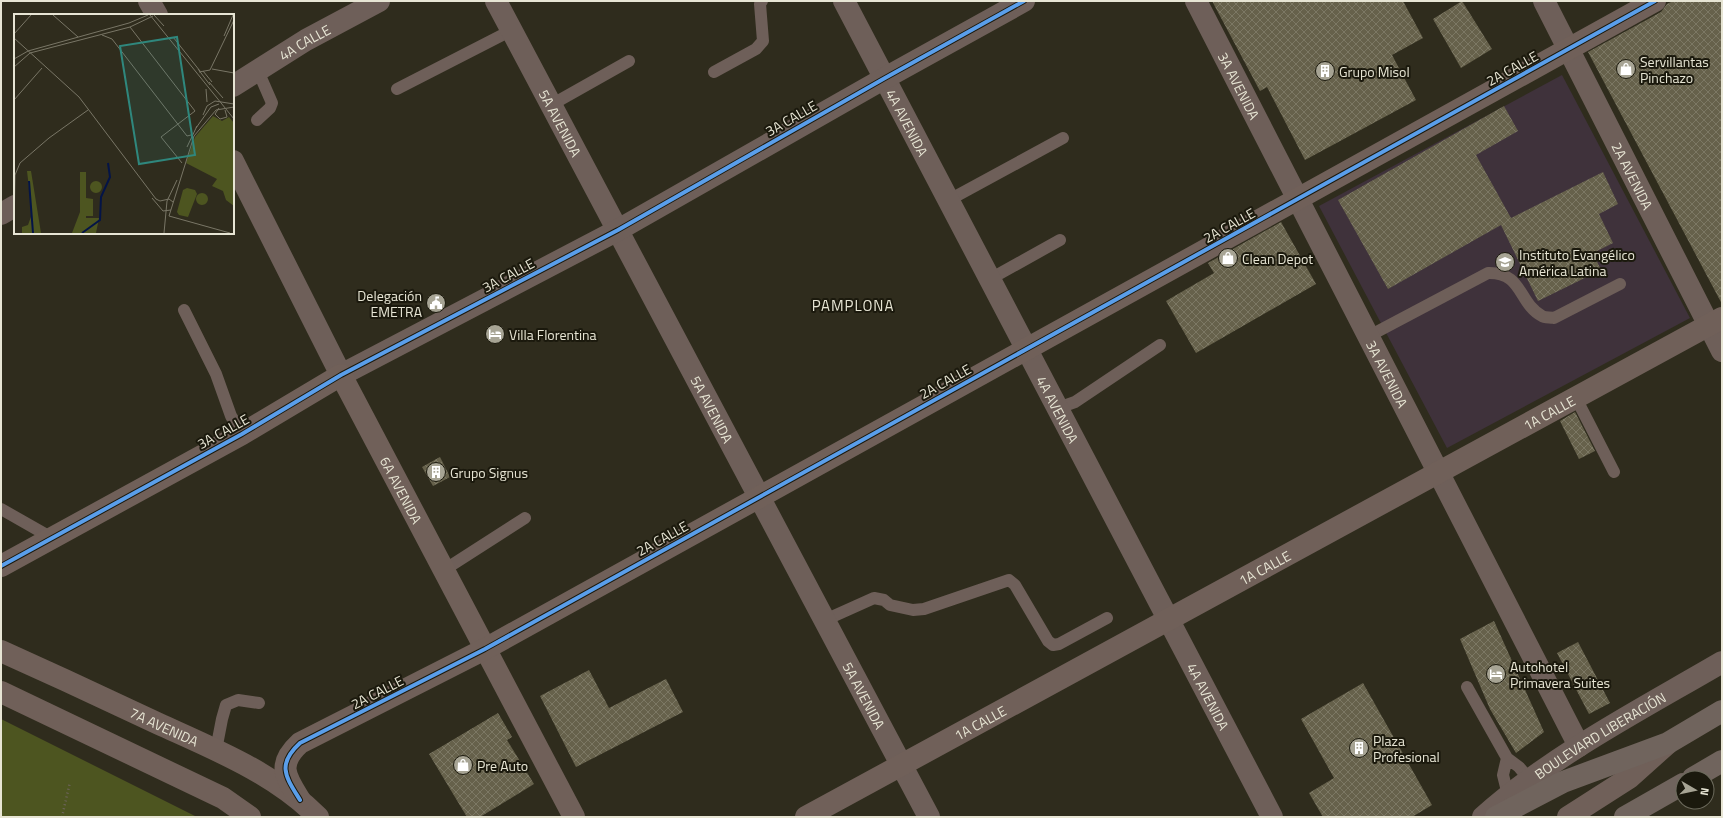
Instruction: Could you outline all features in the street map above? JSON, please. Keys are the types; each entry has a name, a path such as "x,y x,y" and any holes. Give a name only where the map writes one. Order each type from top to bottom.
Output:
{"highway":[{"name":"BOULEVARD LIBERACIÓN","path":"1496,817 1563,782 1668,743 1722,710"},
{"path":"1707,770 1722,761"},
{"path":"1632,814 1675,789"}],"street":[{"path":"149,1 156,14"},
{"name":"4A CALLE","path":"234,85 306,40 379,1"},
{"name":"5A AVENIDA","path":"496,1 929,817"},
{"name":"4A AVENIDA","path":"844,1 1272,817"},
{"name":"3A CALLE","path":"1,566 242,434 341,375 618,230 885,78 1024,1"},
{"name":"3A AVENIDA","path":"1196,1 1579,746"},
{"name":"2A AVENIDA","path":"1544,1 1715,322 1722,351"},
{"name":"2A CALLE","path":"300,800 286,777 286,764 291,751 300,743 485,649 1655,1"},
{"name":"6A AVENIDA","path":"234,163 341,375 574,817"},
{"name":"1A CALLE","path":"806,817 1715,322"},
{"name":"7A AVENIDA","path":"1,651 216,750 278,784 300,800 318,817"},
{"name":"BOULEVARD LIBERACIÓN","path":"1483,817 1508,795 1579,746 1722,662"},
{"path":"1,692 223,798 250,817"},
{"path":"1568,817 1629,778 1668,743"}],"lane":[{"path":"714,72 756,49 763,41 760,4 762,1"},
{"path":"397,89 512,30"},
{"path":"551,105 629,61"},
{"path":"257,120 270,108 272,103 258,71"},
{"path":"949,200 1063,138"},
{"path":"990,279 1060,240"},
{"path":"1369,336 1488,273 1499,273 1509,277 1535,310 1542,316 1554,318 1620,284"},
{"path":"184,310 216,374 231,416 242,434"},
{"path":"1058,408 1075,402 1160,345"},
{"path":"1576,398 1614,472"},
{"path":"1,509 52,538"},
{"path":"444,570 525,518"},
{"path":"825,620 874,598 913,610 924,609 1009,580 1015,585 1048,641 1053,645 1059,644 1107,618"},
{"path":"1467,687 1507,758 1519,767 1530,780"},
{"path":"216,750 226,705 238,700 259,703"},
{"path":"1507,758 1503,775 1508,795"}],"path":[{"path":"62,817 70,782"}],"shaded area":[{"name":"Instituto Evangélico América Latina","path":"1562,75 1690,318 1447,448 1319,206"}],"green space":[{"path":"1,719 197,817 1,817"}],"building":[{"name":"Grupo Misol","path":"1212,1 1403,1 1423,38 1392,55 1416,100 1305,160 1267,87 1260,91"},
{"path":"1462,1 1492,49 1461,68 1433,19"},
{"path":"1673,1 1722,1 1722,304 1588,52 1661,12 1667,4"},
{"path":"1504,106 1518,131 1476,155 1511,218 1603,172 1618,204 1599,214 1613,243 1593,253 1601,270 1538,301 1501,225 1388,289 1338,200"},
{"path":"1281,222 1316,284 1196,353 1166,301 1214,273 1208,263"},
{"path":"1575,412 1595,451 1579,459 1560,421"},
{"name":"Grupo Signus","path":"440,457 450,477 433,486 422,467"},
{"name":"Autohotel Primavera Suites","path":"1494,621 1544,732 1516,753 1490,709 1460,639"},
{"path":"1578,642 1610,703 1589,714 1557,653"},
{"path":"589,670 609,708 666,679 683,712 576,767 540,696"},
{"name":"Plaza Profesional","path":"1363,683 1432,805 1412,817 1323,817 1309,793 1334,778 1301,719"},
{"name":"Pre Auto","path":"498,713 512,737 507,740 534,784 480,817 467,817 429,754"}],"cycle path":[{"path":"1,566 242,434 341,375 618,230 885,78 1024,1"},
{"path":"300,800 288,778 286,771 288,758 300,743 485,649 1655,1"}],"place":[{"name":"Servillantas Pinchazo","path":"1626,69"},
{"name":"Grupo Misol","path":"1325,71"},
{"name":"Clean Depot","path":"1228,258"},
{"name":"Instituto Evangélico América Latina","path":"1505,262"},
{"name":"Delegación EMETRA","path":"436,303"},
{"name":"Villa Florentina","path":"495,334"},
{"name":"Grupo Signus","path":"436,472"},
{"name":"Autohotel Primavera Suites","path":"1496,674"},
{"name":"Plaza Profesional","path":"1359,748"},
{"name":"Pre Auto","path":"463,765"}],"district":[{"name":"PAMPLONA","path":"853,305"}]}
